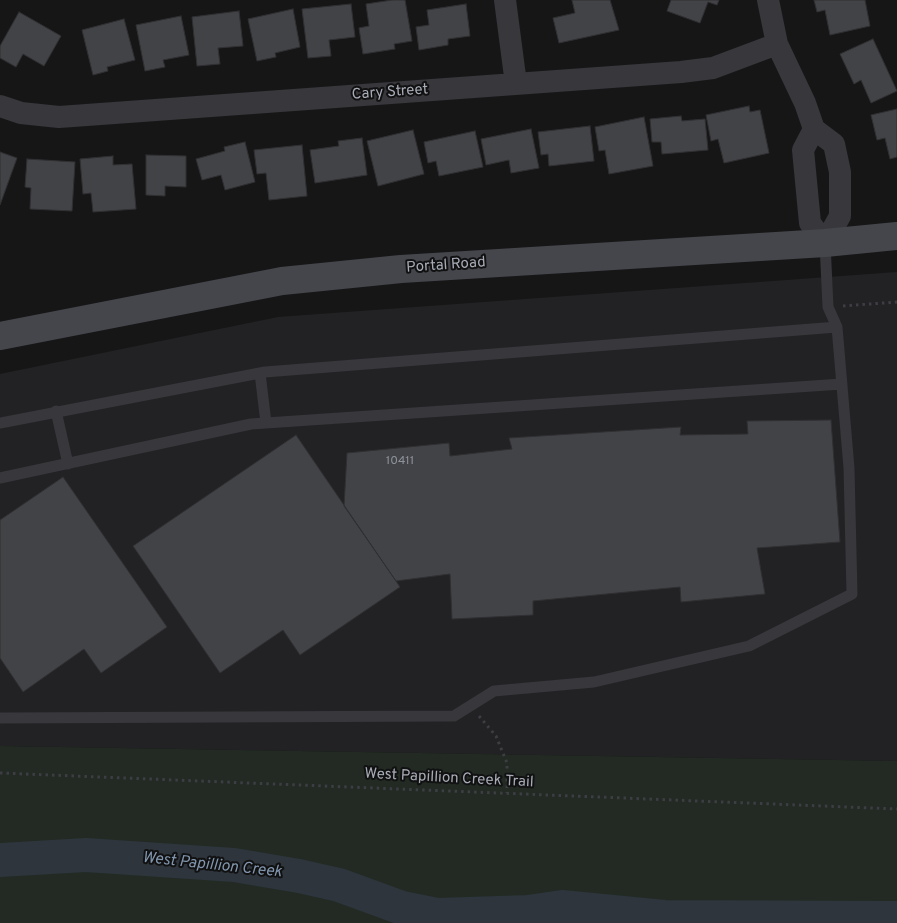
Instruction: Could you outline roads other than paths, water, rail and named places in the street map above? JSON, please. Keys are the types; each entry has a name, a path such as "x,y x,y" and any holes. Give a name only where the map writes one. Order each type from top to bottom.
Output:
{"main road":[{"name":"Portal Road","path":"0,336 282,281 401,269 825,243 897,236"}],"street":[{"path":"505,0 516,84"},
{"path":"768,0 777,44 805,103 814,128 834,144 840,172 840,216 825,243 810,223 803,150 814,128"},
{"name":"Cary Street","path":"0,106 21,113 59,117 681,72 713,68 777,44"}],"lane":[{"path":"0,718 454,716 494,691 594,682 749,646 852,594 849,468 837,327 828,307 825,243"},
{"path":"0,423 260,373 837,327"},
{"path":"260,373 266,423"},
{"path":"0,478 251,424 842,384"},
{"path":"56,411 68,464"}],"waterway":[{"name":"West Papillion Creek","path":"0,860 86,855 234,865 339,885 402,908 437,915 528,912 562,907 664,917 897,918"}]}
